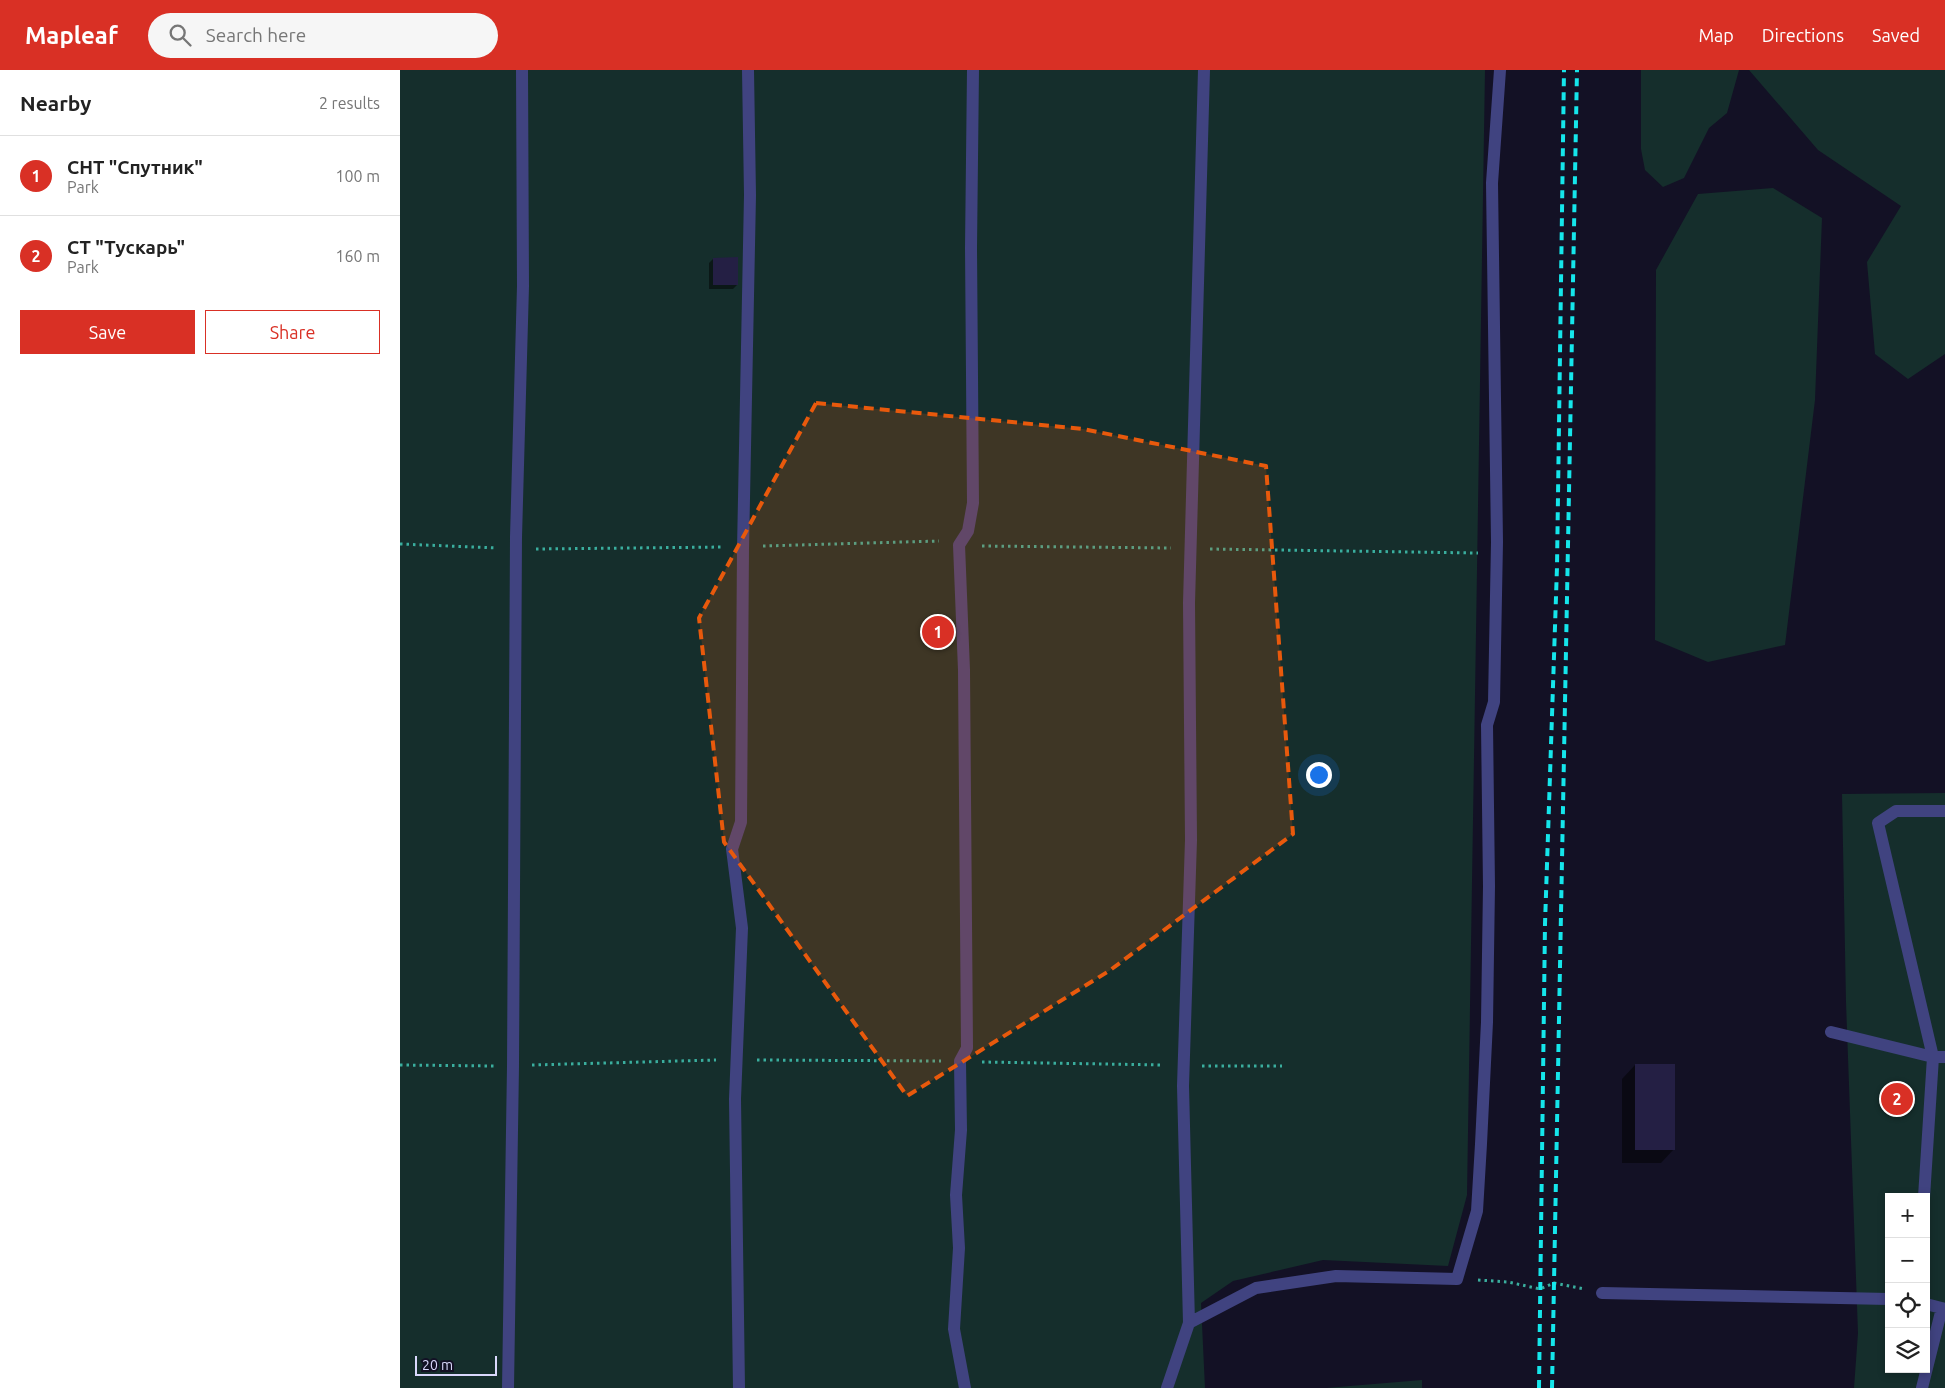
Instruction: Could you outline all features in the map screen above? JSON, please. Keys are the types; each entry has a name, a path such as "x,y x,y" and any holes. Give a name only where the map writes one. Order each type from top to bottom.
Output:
{"street":[{"path":"508,1388 513,1066 516,537 523,286 522,70"},
{"path":"739,1388 736,1099 742,928 732,849 741,822 743,549 750,195 748,70"},
{"path":"965,1388 954,1328 959,1248 956,1194 961,1130 960,1062 967,1048 964,670 959,545 968,531 973,503 971,248 973,70"},
{"path":"1167,1388 1189,1323 1184,1066 1191,840 1189,602 1204,70"},
{"path":"1189,1323 1256,1288 1336,1276 1457,1279 1477,1211 1487,1022 1489,886 1487,725 1494,702 1497,542 1492,183 1500,70"},
{"path":"1924,1193 1939,1057 1878,823 1896,812 1945,811"},
{"path":"1831,1032 1939,1057"},
{"path":"1602,1293 1885,1299"},
{"path":"1922,1388 1944,1308 1930,1305"}],"path":[{"path":"400,1065 513,1066 737,1059 1282,1066"},
{"path":"1457,1279 1508,1282 1540,1289 1554,1283 1602,1293"}],"highlighted area":[{"path":"816,403 1083,429 1266,466 1293,834 1109,971 907,1096 724,842 699,618"}],"green space":[{"path":"400,70 1485,70 1467,1195 1448,1266 1323,1260 1233,1281 1201,1303 1205,1388 400,1388"},
{"path":"1641,70 1739,70 1727,113 1709,128 1684,178 1663,187 1645,170 1641,149"},
{"path":"1749,70 1945,70 1945,354 1908,379 1875,354 1867,262 1901,206 1818,150"},
{"path":"1773,188 1822,218 1815,400 1785,645 1708,662 1655,640 1656,270 1698,194"},
{"path":"1945,793 1945,1388 1854,1388 1858,1333 1846,1002 1842,794"},
{"path":"1422,1380 1422,1388 1326,1388"}],"building":[{"path":"738,257 738,285 713,285 713,258"},
{"path":"1635,1064 1675,1064 1675,1150 1635,1150"}],"railway":[{"path":"1539,1388 1545,924 1557,567 1564,70"},
{"path":"1552,1388 1577,70"}],"place":[{"name":"СНТ \"Спутник\"","path":"938,632"},
{"name":"СТ \"Тускарь\"","path":"1897,1099"}]}
